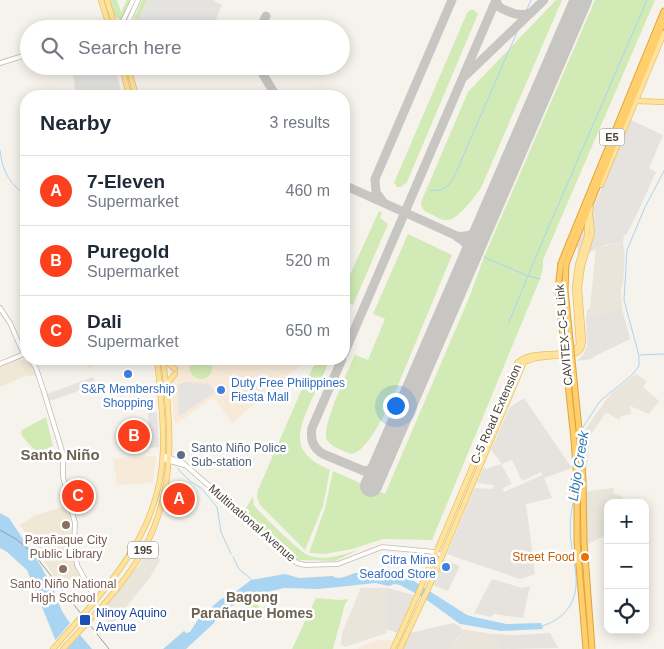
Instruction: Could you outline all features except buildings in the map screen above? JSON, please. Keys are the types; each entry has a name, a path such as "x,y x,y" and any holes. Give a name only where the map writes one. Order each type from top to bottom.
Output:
{"highway":[{"name":"CAVITEX–C-5 Link","path":"586,649 578,542 574,448 558,289 564,264 664,11"},
{"name":"CAVITEX–C-5 Link","path":"592,649 584,542 581,447 564,264 664,21"}],"main road":[{"path":"101,0 107,20"},
{"path":"107,0 114,20"},
{"name":"C-5 Road Extension","path":"394,649 517,363 530,356 567,352 579,346 575,287 578,266 587,236 589,212 664,32"},
{"path":"124,75 128,90"},
{"path":"130,75 134,90"},
{"path":"635,101 664,102"},
{"name":"C-5 Road Extension","path":"400,649 429,587 525,362 536,358 573,354 582,348 579,288 582,266 592,233 589,212"},
{"name":"195","path":"53,649 127,561 139,542 147,523 156,493 163,457 162,414 157,365"},
{"name":"195","path":"63,649 118,587 146,546 160,507 170,459 170,426 164,365"},
{"path":"166,385 175,372 169,365"},
{"path":"127,561 133,565"}],"street":[{"path":"123,20 133,0"},
{"path":"129,20 138,0"},
{"path":"0,63 20,57"},
{"path":"0,308 10,323 20,344"},
{"path":"0,364 20,357"},
{"path":"34,365 64,454 62,467 75,523 74,545 77,564 96,600"},
{"name":"Multinational Avenue","path":"163,457 184,465 297,563 304,565 338,564 382,547 436,552 442,555"}],"shaded area":[{"path":"147,0 213,0 222,5 216,20 134,20 134,18 139,19"},
{"path":"73,75 117,75 121,90 75,90"},
{"path":"631,120 663,135 649,168 656,172 636,216 626,235 624,235 623,242 605,245 579,257 577,246"},
{"path":"623,242 625,254 621,290 622,309 586,317 587,310 590,308 596,248"},
{"path":"622,309 630,339 592,359 577,361 583,355 587,346 586,317"},
{"path":"20,357 20,365 33,365 37,374 28,377 27,375 0,387 0,367"},
{"name":"Duty Free Philippines Fiesta Mall","path":"169,365 301,365 232,423 214,397 176,424 174,420"},
{"path":"636,374 647,381 643,387 659,401 649,414 630,406 631,414 621,416 619,420 606,412 590,436 584,492 613,488 614,494 623,497 623,499 604,499 604,536 575,551 574,517 581,480 581,442 587,427 615,390"},
{"path":"93,377 96,385 50,401 47,394"},
{"path":"185,382 208,383 215,392 179,416 178,385"},
{"path":"524,398 572,468 544,478 552,498 526,504 535,574 520,579 447,554 475,488 493,489 494,485 477,483 484,467 486,469 501,464 512,484 503,488 504,492 542,475 541,472 522,481 512,460 502,464 491,450 509,408"},
{"path":"157,412 159,447 150,448 148,413"},
{"path":"156,456 153,483 117,485 113,459"},
{"path":"67,506 72,524 71,548 80,576 57,584 52,573 20,525 36,515"},
{"path":"148,549 154,551 160,560 150,577 111,626 101,613 140,564"},
{"path":"444,560 460,566 448,591 433,585"},
{"path":"492,579 522,588 530,586 523,618 494,614 491,617 474,613"},
{"path":"361,588 387,588 387,633 345,647 341,644 342,633"},
{"path":"387,588 414,595 397,633 387,629"},
{"path":"453,623 461,627 461,635 450,644 449,649 402,649 410,633"},
{"path":"461,629 492,634 501,649 449,649 450,644 461,636"},
{"path":"550,633 558,648 501,649 492,634 515,635"},
{"path":"380,640 395,641 391,649 358,649 358,647"}],"green space":[{"path":"110,0 117,0 121,12 127,0 131,0 121,20 114,15"},
{"path":"142,0 147,0 139,19 134,18"},
{"path":"556,0 562,0 481,188 466,207 451,219 443,220 426,212 421,202 468,92"},
{"path":"595,0 655,0 543,260 540,279 432,540 383,539 352,549 325,554 309,553 325,508 333,471 385,494 469,298 484,257"},
{"path":"470,10 474,10 478,14 407,182 401,187 397,187 394,183 467,13"},
{"path":"379,211 382,213 380,218 388,224 353,305 350,304 350,275"},
{"path":"408,234 452,255 391,402 368,441 357,452 351,454 331,445 327,440 326,434 331,412 355,355 368,360 385,319 373,314"},
{"path":"191,365 211,365 209,376 201,379 193,376 190,368"},
{"path":"315,365 327,365 306,413 300,433 300,442 308,457 330,470 323,506 305,550 260,505 257,498 258,490 305,382"},
{"path":"46,417 53,446 37,453 21,434 22,430"},
{"path":"253,497 254,505 257,509 305,554 322,558 342,555 360,549 335,561 297,560 244,511"},
{"path":"316,598 349,599 345,604 333,649 292,649"},
{"path":"257,601 262,616 253,620 247,606"}],"water":[{"path":"0,513 9,518 41,566 63,612 72,626 92,649 59,649 27,570 0,548"},
{"path":"355,573 393,574 409,578 467,615 506,624 541,623 543,629 501,631 460,624 424,598 400,585 394,584 389,586 375,583 319,589 284,588 246,597 218,615 214,623 186,649 163,649 184,631 186,633 190,632 199,618 221,599 234,593 251,580 285,574 299,578 333,576 341,578"}],"pier":[{"path":"71,622 82,633 67,649 56,649 54,642"}],"waterway":[{"path":"430,190 444,188 454,177 531,0"},
{"path":"509,322 647,0"},
{"path":"0,150 2,163 7,175 20,190"},
{"name":"Libjo Creek","path":"582,431 600,401 632,375 639,366 639,356 624,300 627,250 645,207 664,171"},
{"path":"484,257 528,276 540,279"},
{"path":"640,355 664,354"},
{"name":"Libjo Creek","path":"578,450 578,458"},
{"path":"178,469 191,482 201,488 217,507 221,532 231,554"},
{"name":"Libjo Creek","path":"542,626 563,614 575,594 576,576 570,529 575,495"},
{"path":"233,557 239,569 251,579"}],"taxiway":[{"path":"383,202 376,192 375,179 452,0"},
{"path":"496,0 499,7 510,12 518,14 530,13"},
{"path":"350,340 496,0"},
{"path":"465,76 544,0"},
{"path":"264,20 266,16"},
{"path":"263,75 272,90"},
{"path":"350,188 457,236 466,236 474,233 486,221"},
{"path":"457,237 468,246 469,260"},
{"path":"339,365 312,428 311,436 313,443 323,454 364,471 374,469 384,457"}],"runway":[{"path":"371,486 581,0"}],"tram line":[{"path":"0,530 16,539 33,553 109,649"}],"place":[{"name":"S&R Membership Shopping","path":"128,374"},
{"name":"Duty Free Philippines Fiesta Mall","path":"221,390"},
{"name":"Puregold","path":"134,436"},
{"name":"Santo Niño Police Sub-station","path":"181,455"},
{"name":"Dali","path":"78,496"},
{"name":"7-Eleven","path":"179,499"},
{"name":"Parañaque City Public Library","path":"66,525"},
{"name":"Street Food","path":"585,557"},
{"name":"Citra Mina Seafood Store","path":"446,567"},
{"name":"Santo Niño National High School","path":"63,569"},
{"name":"Ninoy Aquino Avenue","path":"85,620"}],"district":[{"name":"Santo Niño","path":"60,455"},
{"name":"Bagong Parañaque Homes","path":"252,606"}]}
